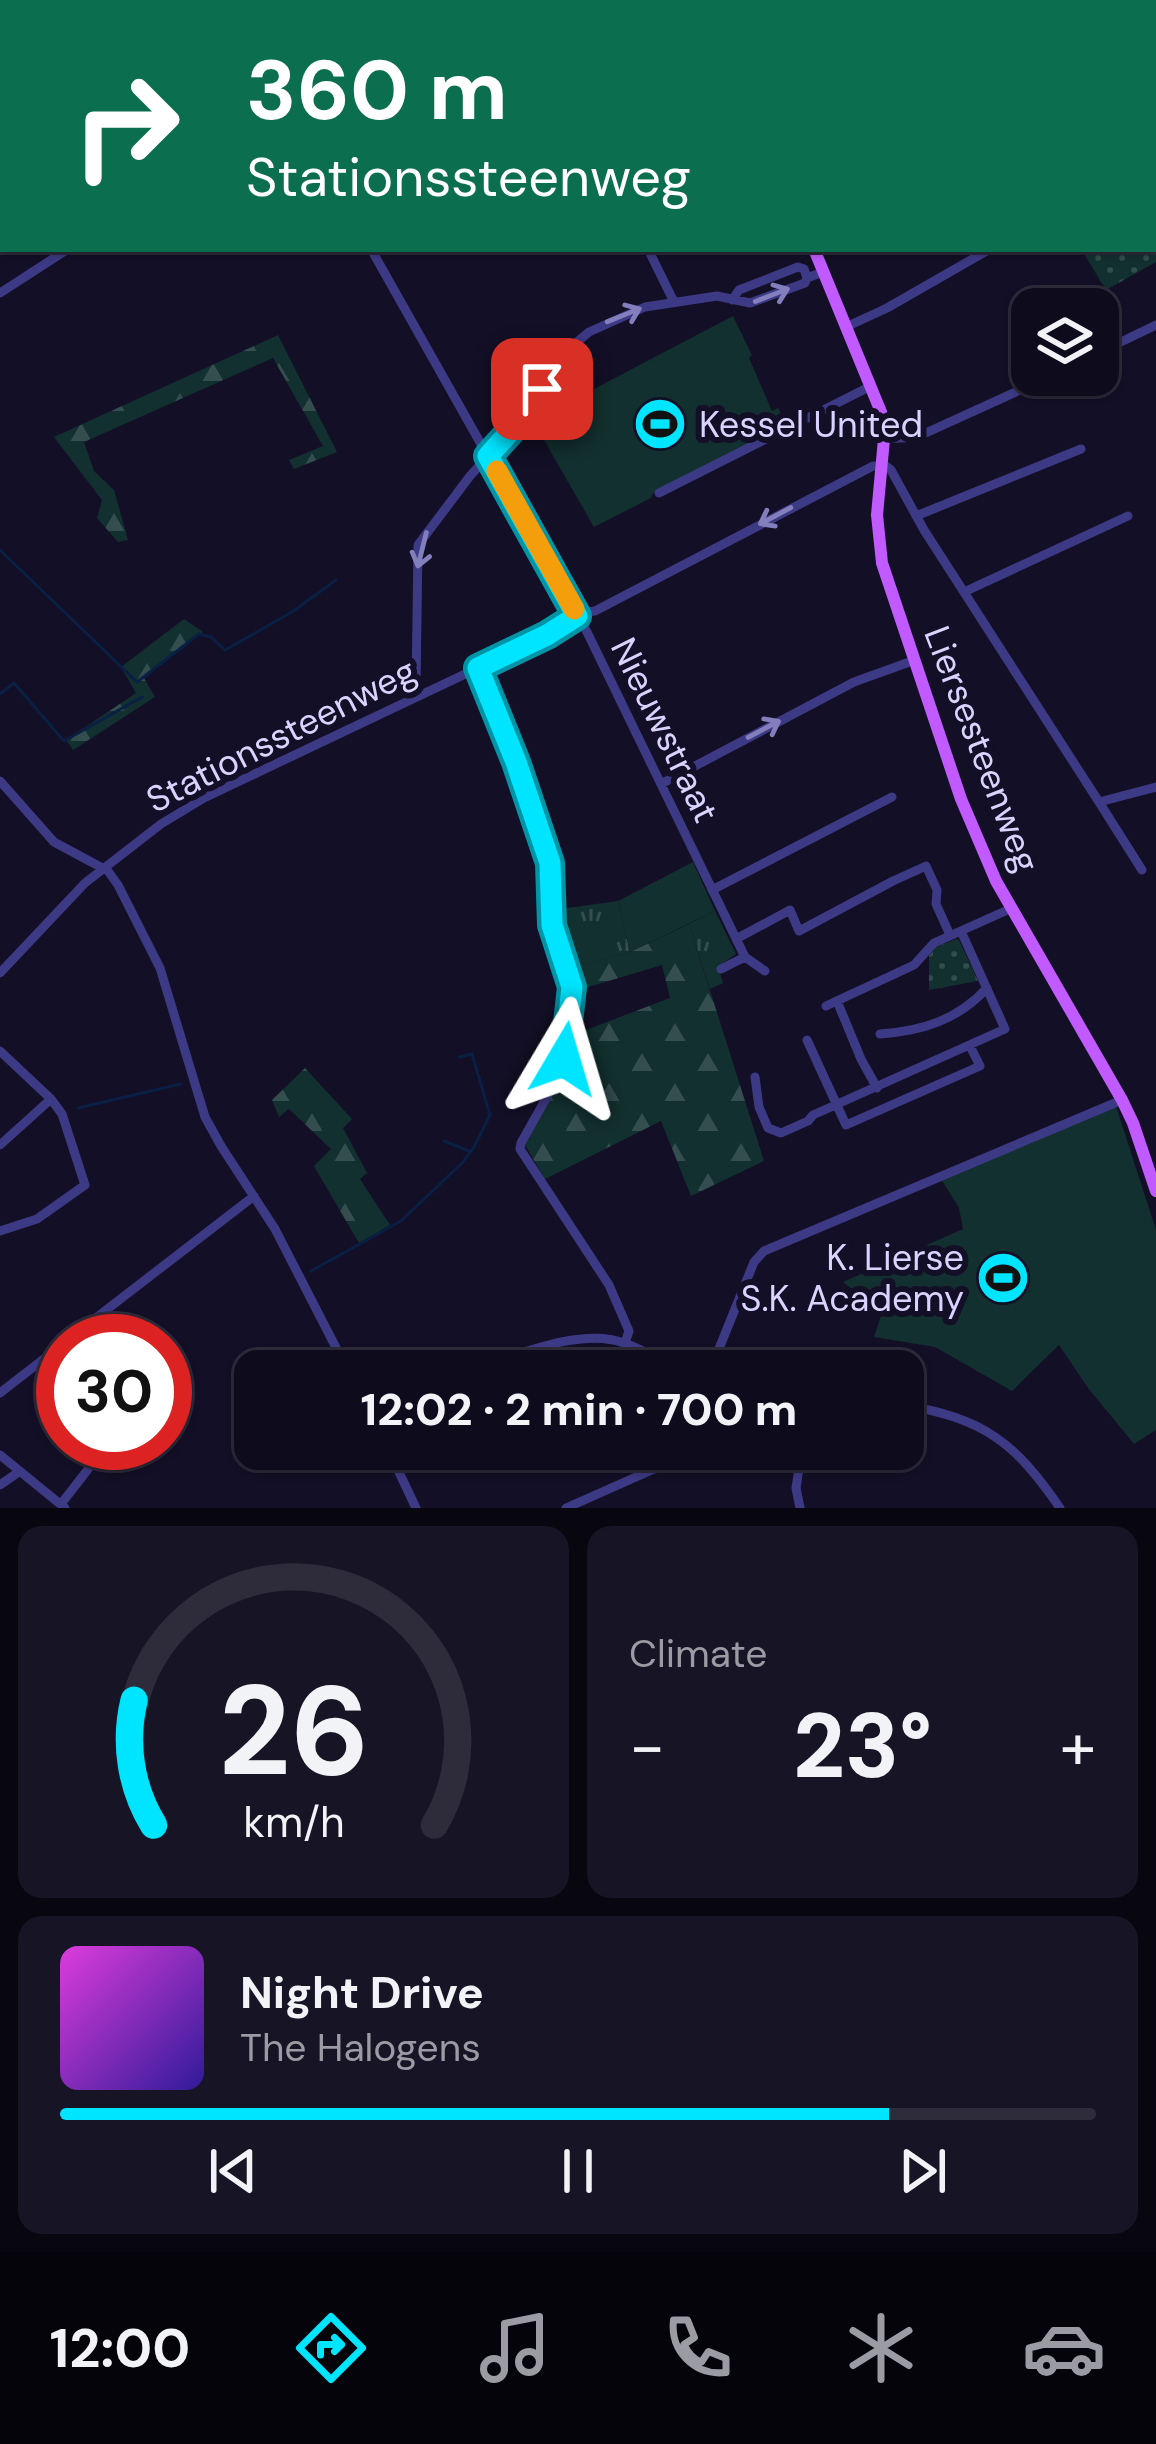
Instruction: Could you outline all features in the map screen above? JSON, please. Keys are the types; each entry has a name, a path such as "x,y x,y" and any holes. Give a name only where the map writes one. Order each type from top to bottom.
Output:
{"main road":[{"path":"815,252 881,412 884,439"},
{"name":"Liersesteenweg","path":"884,439 879,544 972,830 1122,1100 1156,1191"}],"street":[{"path":"0,293 63,252"},
{"name":"Nieuwstraat","path":"372,252 576,613 736,939"},
{"path":"649,252 674,302"},
{"path":"846,327 985,252"},
{"path":"419,694 418,545 442,510 527,413 556,360 589,332 645,307 718,296 750,303 823,272"},
{"path":"1119,343 1156,325"},
{"path":"658,493 871,386"},
{"path":"884,439 917,437 1011,394"},
{"path":"916,516 1081,449"},
{"path":"880,466 891,470 1142,870"},
{"name":"Stationssteenweg","path":"0,973 85,883 146,833 204,798 559,628 575,619 576,613 595,611 865,468 880,466"},
{"path":"964,592 1128,516"},
{"path":"559,628 575,630 591,642"},
{"path":"661,784 854,682 915,660"},
{"path":"478,668 547,853 552,925 572,987 562,1070 520,1149 609,1285 629,1331 625,1343"},
{"path":"0,781 54,842 112,874 160,968 205,1117 275,1229 337,1350"},
{"path":"1099,802 1156,787"},
{"path":"712,890 892,797"},
{"path":"755,1078 768,1127 781,1133 1005,1030 987,988 936,904 937,890 926,866 799,931"},
{"path":"877,1088 831,1003 914,965 934,943 1012,908"},
{"path":"765,971 746,957 736,939 790,910 806,946"},
{"path":"722,969 746,957"},
{"path":"880,1034 938,1024 974,1003 987,988"},
{"path":"807,1040 847,1125 980,1066 970,1046"},
{"path":"0,1051 62,1114 85,1185 37,1219 0,1231"},
{"path":"0,1145 51,1099"},
{"path":"718,1350 754,1262 764,1251 1122,1100"},
{"path":"101,1314 254,1196"},
{"path":"541,1350 594,1337 640,1350"},
{"path":"0,1394 36,1365"},
{"path":"924,1409 982,1428 1021,1456 1060,1508"},
{"path":"0,1455 63,1506 88,1470"},
{"path":"398,1470 416,1508"},
{"path":"566,1508 652,1470"},
{"path":"799,1470 799,1507"},
{"path":"0,1485 20,1471"}],"green space":[{"path":"1083,252 1156,252 1156,262 1105,288"},
{"name":"Kessel United","path":"733,316 772,411 778,408 787,426 594,527 533,421"},
{"path":"278,335 337,452 294,469 289,460 323,446 273,358 84,442 94,471 114,490 128,540 118,542 97,518 102,500 54,437"},
{"path":"184,619 203,632 144,678 155,697 73,750 66,740 136,693 121,667"},
{"path":"693,862 715,911 630,952 618,901"},
{"path":"618,901 630,952 572,968 553,910"},
{"path":"715,911 736,954 718,966 723,983 710,989 689,924"},
{"path":"689,924 764,1161 691,1196 661,1121 545,1179 525,1145 568,1065 570,1036 670,998 662,965 575,991 572,968 630,952"},
{"path":"956,939 978,981 929,990 929,956 936,947"},
{"path":"305,1068 352,1119 343,1128 367,1173 360,1179 390,1225 359,1243 314,1166 331,1149 289,1109 279,1117 272,1100"},
{"name":"K. Lierse S.K. Academy","path":"1116,1106 1156,1230 1156,1430 1134,1444 1059,1345 1012,1391 935,1347 874,1337 882,1313 843,1282 963,1229 959,1208 941,1179"}],"waterway":[{"path":"0,550 137,682 199,634 211,637 225,650 336,580"},
{"path":"0,694 14,683 64,741 142,697"},
{"path":"311,1271 401,1221 474,1147 490,1115 472,1054 459,1057"},
{"path":"78,1108 181,1084"},
{"path":"444,1141 469,1151"}],"slow traffic":[{"path":"497,471 574,609"}],"place":[{"name":"Kessel United","path":"660,424"},
{"name":"K. Lierse S.K. Academy","path":"1003,1278"}],"route":[{"path":"542,389 488,456 577,616 478,668 550,863 552,925 572,987 564,1059"}]}
